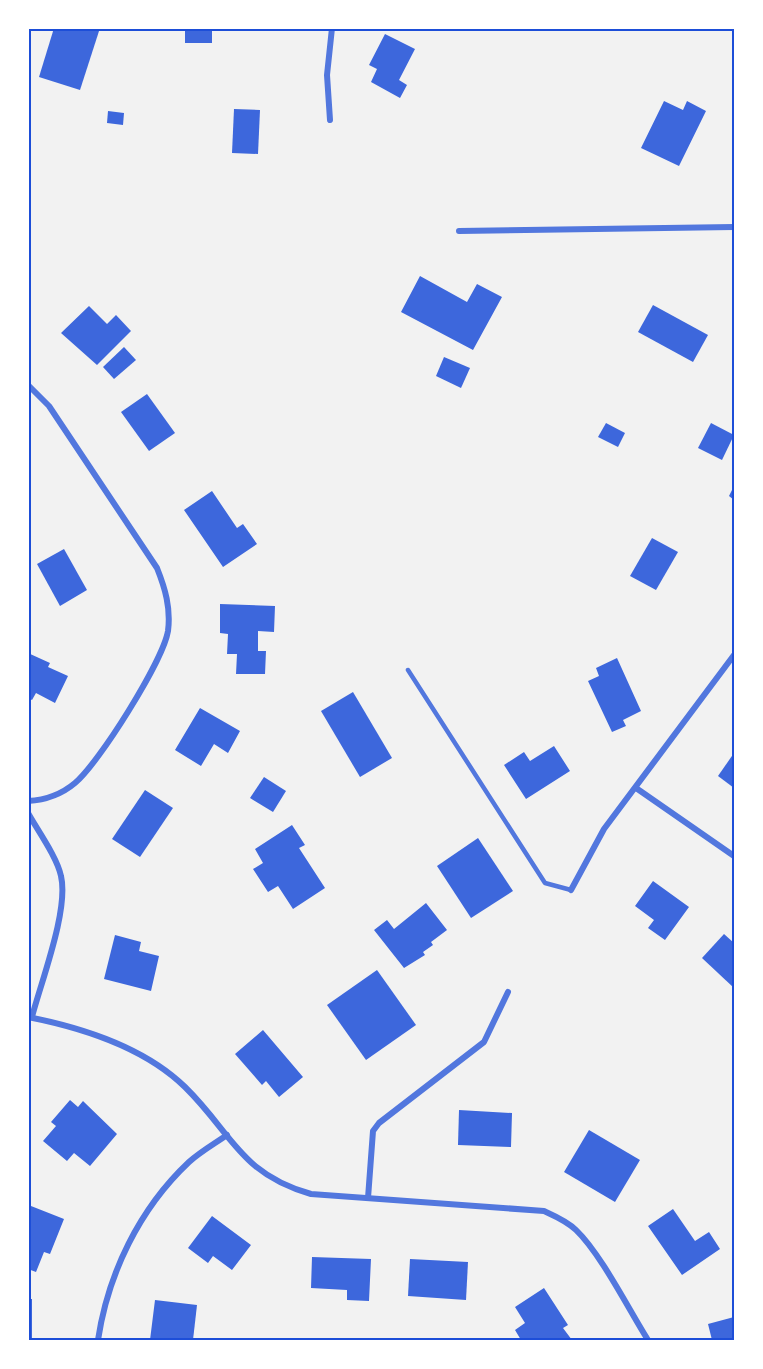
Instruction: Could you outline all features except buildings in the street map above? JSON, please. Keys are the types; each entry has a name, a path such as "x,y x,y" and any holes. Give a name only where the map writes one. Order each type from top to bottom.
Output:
{"street":[{"path":"330,120 327,75 333,28"},
{"path":"459,231 735,227"},
{"path":"28,385 49,406 157,568 165,587 168,631 156,666 89,768 75,784 58,795 28,801"},
{"path":"571,890 604,829 735,655"},
{"path":"636,788 735,856"},
{"path":"28,813 61,874 62,889 61,910 30,1017 86,1032 155,1062 184,1086 251,1163 271,1179 303,1191 329,1195 544,1211 561,1218 576,1230 589,1246 648,1341"},
{"path":"368,1198 373,1131 379,1123 484,1042 508,992"},
{"path":"99,1341 111,1285 126,1249 144,1216 166,1186 190,1161 227,1135"}],"lane":[{"path":"408,670 545,883 571,890"}]}
